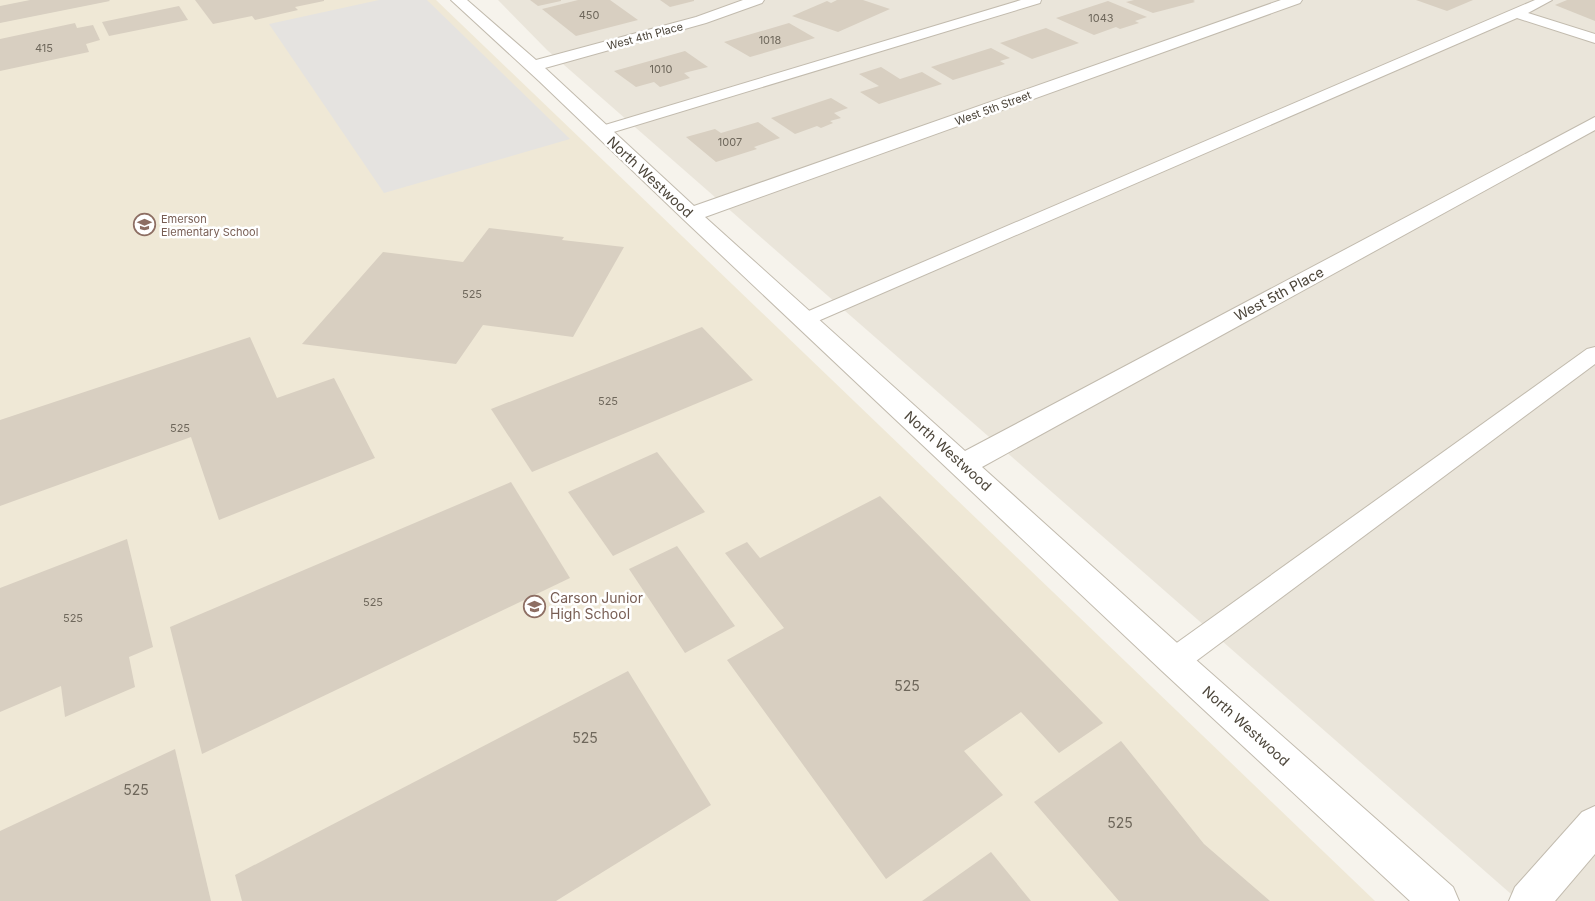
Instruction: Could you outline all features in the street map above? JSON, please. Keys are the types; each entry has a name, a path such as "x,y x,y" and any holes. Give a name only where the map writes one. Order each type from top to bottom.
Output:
{"street":[{"name":"North Westwood","path":"458,0 532,66 690,215 1174,661 1438,901"},
{"name":"West 4th Place","path":"532,66 701,20 757,0"},
{"name":"West 5th Street","path":"690,215 1296,0"},
{"name":"West 5th Place","path":"963,465 1595,123"},
{"path":"1529,901 1595,825"}],"lane":[{"path":"601,132 1035,0"},
{"path":"804,320 1546,0"},
{"path":"1516,13 1595,39"},
{"path":"1174,661 1595,354"}],"shaded area":[{"name":"Carson Junior High School","path":"0,0 436,0 1375,901 0,901"},
{"path":"379,0 427,0 570,139 384,193 269,24"},
{"path":"498,0 1595,0 1595,901 1519,901 547,50"}],"building":[{"path":"30,0 110,1 0,23 0,6"},
{"path":"195,0 324,1 295,7 298,10 255,20 252,16 213,24"},
{"path":"530,0 561,0 561,1 538,6"},
{"path":"578,0 610,0 638,20 576,36 542,9"},
{"path":"660,0 694,0 694,1 670,7"},
{"path":"837,0 863,0 890,9 838,32 792,16 827,1 831,3"},
{"path":"1134,0 1195,0 1193,1 1195,2 1153,13 1126,2"},
{"path":"1416,0 1473,0 1447,11"},
{"path":"1567,0 1595,0 1595,21 1555,5"},
{"path":"1108,1 1147,17 1135,21 1139,23 1120,29 1116,27 1094,35 1056,18"},
{"path":"179,6 188,20 109,36 102,22"},
{"path":"75,23 77,28 93,25 100,40 86,44 89,52 0,71 0,39"},
{"path":"789,23 815,38 750,57 724,42"},
{"path":"1046,28 1079,43 1032,59 1000,43"},
{"path":"991,48 1010,58 1000,61 1005,64 953,80 931,67"},
{"path":"685,51 708,67 684,73 690,78 660,87 654,82 636,87 614,71"},
{"path":"881,67 900,79 922,72 942,84 879,104 860,92 879,86 859,74"},
{"path":"831,98 848,108 834,113 841,118 830,121 833,123 821,128 817,126 795,134 771,118"},
{"path":"758,122 780,138 754,147 757,149 716,162 686,137 715,129 721,133"},
{"path":"489,228 564,237 562,240 624,247 573,337 483,325 456,364 302,344 383,252 463,262"},
{"path":"702,327 753,380 532,472 491,409"},
{"path":"250,337 277,398 334,378 375,458 219,520 191,437 0,506 0,420"},
{"path":"657,452 705,512 613,556 568,492"},
{"path":"511,482 570,578 202,754 170,627"},
{"path":"880,496 1103,723 1059,753 1021,712 964,751 1003,795 886,879 727,660 784,628 725,553 747,542 760,558"},
{"path":"127,539 153,647 129,657 135,687 65,717 61,686 0,712 0,588"},
{"path":"677,546 735,626 685,653 629,569"},
{"path":"628,671 711,805 556,901 242,901 235,875"},
{"path":"1121,741 1204,844 1270,901 1119,901 1034,802"},
{"path":"175,749 211,901 0,901 0,831"},
{"path":"991,852 1031,901 922,901"}],"place":[{"name":"Emerson Elementary School","path":"145,225"},
{"name":"Carson Junior High School","path":"534,606"}]}
